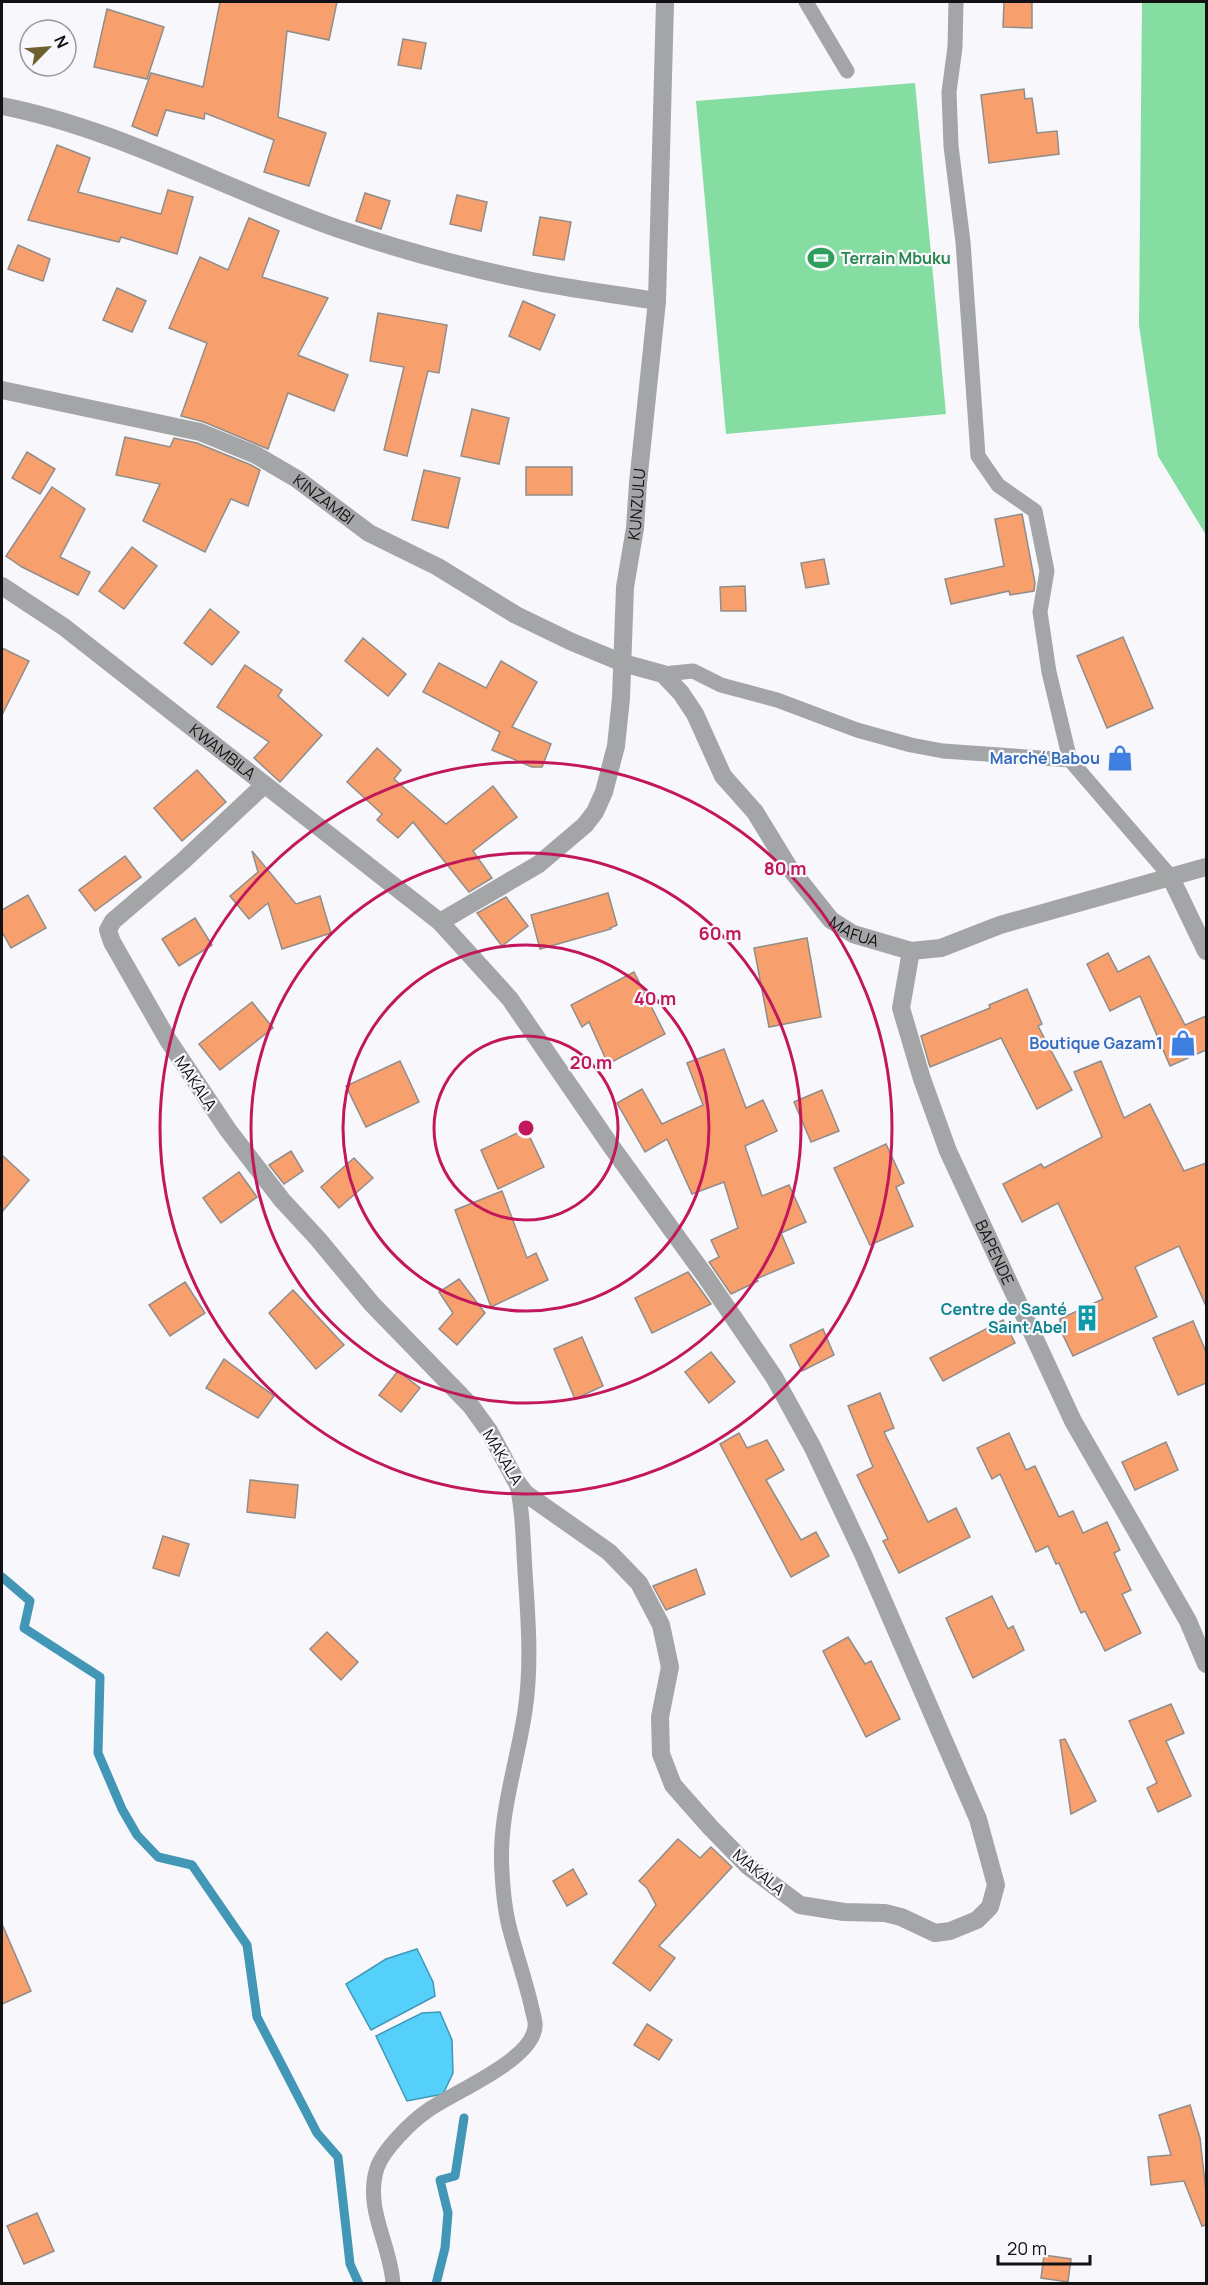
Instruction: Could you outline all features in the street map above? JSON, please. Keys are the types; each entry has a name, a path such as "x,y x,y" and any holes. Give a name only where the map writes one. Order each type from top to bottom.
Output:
{"street":[{"name":"KUNZULU","path":"440,922 539,864 585,825 595,812 604,792 616,746 623,663 625,587 635,528 657,302 665,2"},
{"path":"2,106 27,111 85,129 338,228 440,260 528,280 657,302"},
{"name":"KINZAMBI","path":"2,390 200,432 256,455 297,479 369,533 438,567 516,615 623,663"},
{"name":"KWAMBILA","path":"2,586 64,627 440,922"},
{"path":"623,663 663,674"},
{"name":"MAFUA","path":"663,674 681,693 695,714 723,776 755,812 781,856 831,920 854,934 912,951 941,948 1000,925 1206,867"},
{"name":"MAKALA","path":"264,785 183,861 113,921 108,930 112,942 168,1040 228,1130 282,1200 372,1304 471,1406 489,1431 525,1493 609,1552 639,1583 661,1625 670,1667 660,1717 661,1754 673,1785 710,1827 748,1866 800,1905 844,1912 885,1913 901,1917 935,1933 950,1931 977,1920 990,1907 996,1885 978,1819 863,1554 813,1448 779,1388 706,1277 611,1146 510,999 440,922"},
{"path":"1170,876 1206,951"},
{"name":"BAPENDE","path":"912,951 901,1008 922,1078 948,1151 1073,1421 1188,1621 1206,1664"}],"lane":[{"path":"806,2 847,70"},
{"path":"956,2 955,47 949,92 951,146 963,242 978,456 998,485 1035,511 1047,571 1040,612 1049,672 1070,760 1170,876"},
{"path":"663,674 693,671 721,685 777,700 857,730 911,745 943,751 1070,760"},
{"path":"393,2283 389,2259 374,2211 377,2169 385,2152 425,2111 496,2071 523,2051 535,2026 528,1989 509,1927 502,1871 502,1833 508,1787 526,1710 528,1640 522,1513 516,1481"}],"green space":[{"path":"1142,2 1206,2 1206,535 1158,456 1139,325"},
{"name":"Terrain Mbuku","path":"915,83 946,414 726,434 696,101"}],"water":[{"path":"417,1949 433,1982 435,1996 371,2030 346,1984 386,1959"},
{"path":"440,2012 452,2040 453,2073 443,2094 407,2101 376,2036 422,2013"}],"building":[{"path":"220,2 337,2 329,40 287,31 278,117 326,133 309,186 264,172 274,140 205,113 204,119 166,110 157,136 132,126 151,73 203,87"},
{"path":"1004,2 1032,2 1032,28 1003,27"},
{"path":"107,9 164,27 147,79 94,67"},
{"path":"403,39 426,43 421,69 398,65"},
{"path":"1024,89 1025,99 1032,98 1037,133 1057,131 1059,154 989,163 981,95"},
{"path":"57,145 90,158 78,192 161,214 168,190 193,197 177,254 121,237 119,242 28,220"},
{"path":"365,193 390,201 381,229 356,221"},
{"path":"457,195 487,202 481,231 450,224"},
{"path":"540,217 571,222 564,260 533,255"},
{"path":"249,218 279,231 262,277 328,298 298,355 348,375 334,411 288,393 268,449 204,422 181,416 207,343 169,328 200,257 228,270"},
{"path":"18,245 50,259 43,281 8,269"},
{"path":"117,288 146,301 132,332 103,320"},
{"path":"523,301 555,315 540,350 509,336"},
{"path":"378,313 447,325 439,373 428,371 407,456 384,450 404,367 370,361"},
{"path":"472,409 509,418 499,464 461,456"},
{"path":"125,437 170,447 174,438 197,443 260,470 248,506 231,499 205,552 143,521 160,484 116,475"},
{"path":"27,452 55,469 40,494 12,478"},
{"path":"526,467 572,467 572,495 526,495"},
{"path":"424,470 460,478 448,528 412,520"},
{"path":"52,487 85,509 60,557 90,572 78,595 22,567 6,556"},
{"path":"1022,514 1035,583 1034,591 1010,595 1009,591 951,604 945,579 1004,566 995,519"},
{"path":"132,547 157,566 124,609 99,591"},
{"path":"824,559 829,584 806,588 801,563"},
{"path":"745,586 746,611 721,611 720,587"},
{"path":"210,609 239,632 212,665 184,643"},
{"path":"1123,637 1153,708 1107,728 1077,656"},
{"path":"363,638 406,674 388,696 345,661"},
{"path":"2,648 29,661 2,715"},
{"path":"501,661 537,682 512,727 551,744 542,767 532,767 492,750 500,732 423,692 439,663 486,688"},
{"path":"245,665 282,690 278,696 322,735 280,782 254,758 269,742 217,707"},
{"path":"377,748 401,770 394,779 446,824 493,786 517,817 473,851 492,878 469,892 413,822 398,838 377,820 382,814 347,782"},
{"path":"197,770 226,802 182,841 154,808"},
{"path":"252,851 296,904 320,896 331,933 282,949 268,903 249,919 230,896 258,872"},
{"path":"125,856 141,877 95,911 79,890"},
{"path":"608,893 617,925 611,929 540,949 531,915"},
{"path":"28,895 46,928 11,948 2,932 2,910"},
{"path":"506,897 528,926 502,946 477,913"},
{"path":"195,918 212,945 179,966 162,939"},
{"path":"807,938 821,1017 769,1027 754,948"},
{"path":"1108,953 1118,972 1149,956 1185,1025 1206,1016 1206,1050 1170,1066 1140,996 1110,1011 1087,964"},
{"path":"634,972 665,1034 608,1064 589,1022 582,1027 571,1005"},
{"path":"1027,989 1042,1024 1038,1026 1072,1090 1037,1109 1001,1038 930,1067 921,1036 990,1008 989,1005"},
{"path":"252,1002 273,1028 220,1070 199,1044"},
{"path":"724,1049 746,1108 763,1100 777,1131 745,1146 762,1196 789,1185 806,1222 781,1233 794,1263 756,1279 758,1281 731,1294 709,1262 719,1257 711,1240 738,1228 724,1182 692,1194 667,1139 645,1152 617,1103 642,1089 662,1124 703,1105 687,1063"},
{"path":"400,1061 419,1102 366,1127 346,1086"},
{"path":"1101,1061 1124,1118 1150,1104 1184,1171 1206,1163 1206,1306 1179,1246 1135,1267 1157,1317 1073,1356 1060,1329 1060,1319 1103,1299 1058,1203 1022,1222 1003,1184 1041,1164 1044,1168 1102,1137 1074,1072"},
{"path":"822,1090 839,1131 811,1142 794,1102"},
{"path":"526,1129 544,1167 498,1189 481,1150"},
{"path":"886,1144 904,1183 896,1187 913,1226 870,1245 834,1168"},
{"path":"291,1151 303,1171 284,1184 269,1165"},
{"path":"2,1155 29,1180 2,1212"},
{"path":"354,1158 373,1178 339,1208 321,1187"},
{"path":"239,1172 257,1197 221,1223 203,1198"},
{"path":"502,1191 527,1258 536,1253 548,1280 491,1307 455,1210"},
{"path":"688,1272 711,1304 652,1333 635,1298"},
{"path":"459,1279 485,1313 457,1345 439,1329 453,1313 439,1292"},
{"path":"185,1282 205,1313 170,1336 149,1305"},
{"path":"293,1290 344,1345 316,1369 269,1313"},
{"path":"1003,1320 1015,1343 943,1381 930,1358"},
{"path":"1193,1321 1206,1352 1206,1383 1178,1395 1153,1338"},
{"path":"823,1329 834,1355 802,1371 790,1345"},
{"path":"582,1337 603,1386 575,1399 554,1349"},
{"path":"711,1352 735,1382 709,1403 685,1372"},
{"path":"224,1359 274,1396 258,1418 206,1388"},
{"path":"398,1371 420,1388 401,1412 379,1395"},
{"path":"880,1393 894,1428 884,1432 928,1522 956,1508 970,1537 899,1573 883,1541 888,1539 857,1475 873,1467 848,1406"},
{"path":"739,1433 747,1448 767,1440 784,1470 766,1480 801,1540 816,1532 829,1556 791,1577 720,1444"},
{"path":"1009,1433 1026,1470 1035,1466 1059,1517 1073,1511 1083,1533 1107,1522 1120,1550 1114,1553 1131,1590 1122,1594 1141,1633 1105,1651 1085,1611 1081,1613 1059,1563 1056,1564 1048,1546 1036,1552 1000,1474 992,1479 977,1448"},
{"path":"1166,1442 1178,1470 1135,1490 1122,1462"},
{"path":"250,1480 298,1485 295,1518 247,1512"},
{"path":"163,1536 189,1544 179,1576 153,1568"},
{"path":"696,1569 705,1594 666,1610 653,1586"},
{"path":"992,1596 1008,1629 1013,1626 1024,1650 973,1678 946,1618"},
{"path":"327,1632 358,1662 341,1680 310,1649"},
{"path":"848,1637 865,1664 871,1661 900,1719 866,1737 823,1651"},
{"path":"1171,1704 1184,1733 1166,1741 1191,1796 1158,1812 1147,1788 1157,1783 1129,1721"},
{"path":"1065,1739 1096,1801 1071,1814 1060,1740"},
{"path":"678,1839 700,1858 711,1847 732,1867 659,1946 675,1958 650,1991 613,1963 656,1905 647,1888 639,1881"},
{"path":"573,1869 587,1894 567,1906 553,1881"},
{"path":"2,1924 31,1991 2,2004"},
{"path":"647,2024 672,2040 659,2060 634,2045"},
{"path":"1190,2105 1200,2138 1206,2192 1206,2225 1202,2226 1184,2181 1151,2185 1148,2157 1171,2155 1159,2115"},
{"path":"37,2213 54,2251 24,2264 7,2226"},
{"path":"1044,2255 1071,2259 1068,2282 1041,2278"}],"waterway":[{"path":"2,1577 30,1601 24,1628 100,1677 98,1753 122,1809 137,1835 158,1857 192,1865 247,1945 257,2017 317,2133 338,2157 350,2264 359,2284"},
{"path":"436,2284 445,2248 448,2213 440,2180 455,2176 464,2118"}],"place":[{"name":"Terrain Mbuku","path":"821,258"},
{"name":"Marché Babou","path":"1120,758"},
{"name":"Boutique Gazam1","path":"1183,1043"},
{"name":"Centre de Santé Saint Abel","path":"1087,1318"}]}
